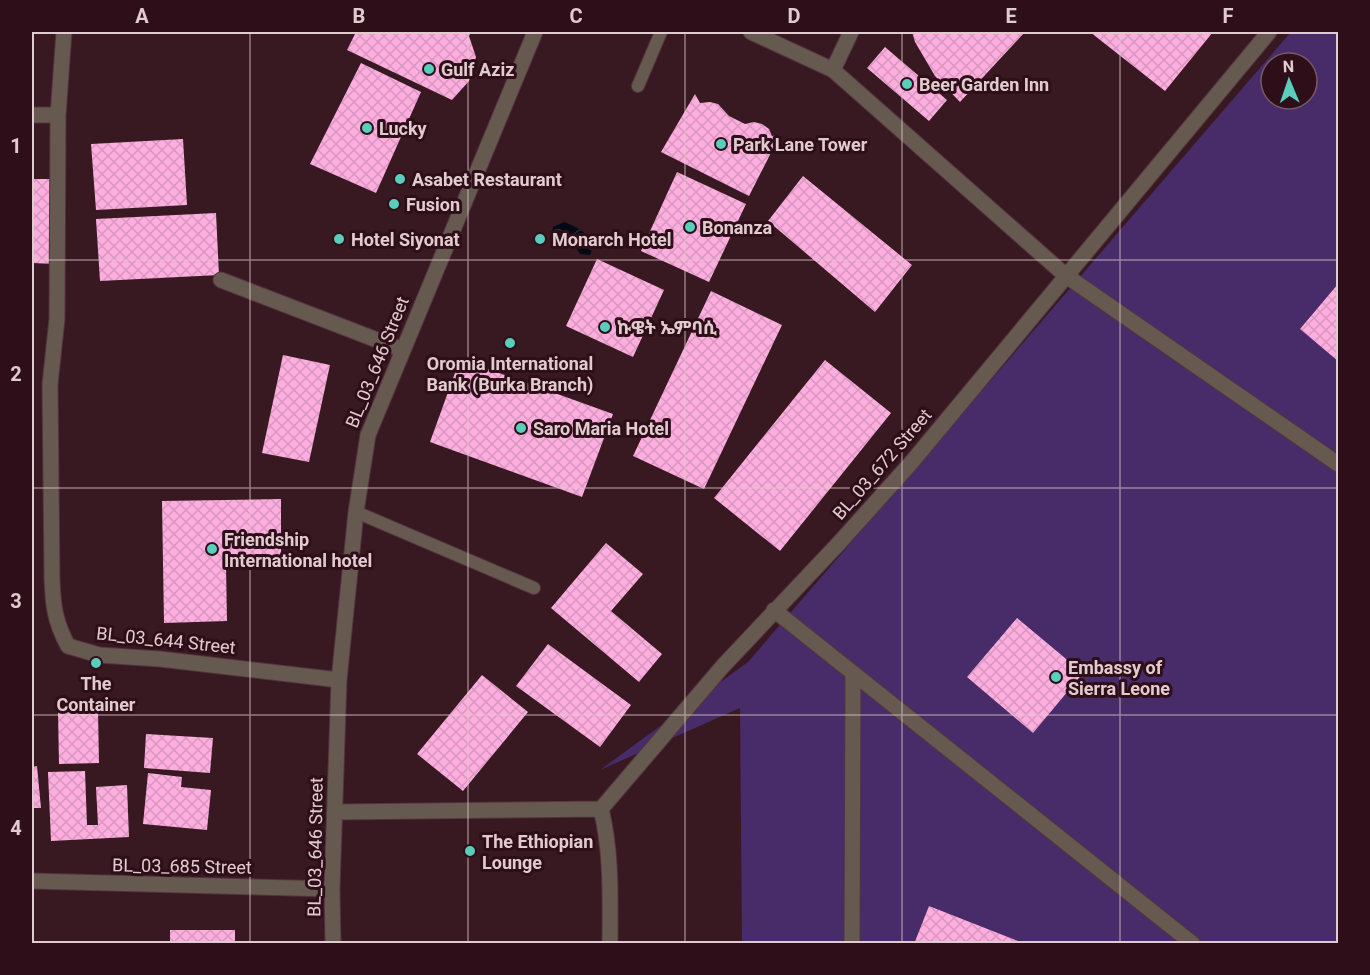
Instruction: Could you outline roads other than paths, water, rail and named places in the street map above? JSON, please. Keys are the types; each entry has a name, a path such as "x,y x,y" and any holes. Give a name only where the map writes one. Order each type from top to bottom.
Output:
{"street":[{"name":"BL_03_644 Street","path":"64,32 58,115 57,319 50,384 52,579 53,606 57,625 68,646 99,655 160,658 339,680"},
{"name":"BL_03_646 Street","path":"333,944 332,889 339,680 356,513 368,435 535,32"},
{"path":"751,32 833,70 1065,275 1338,464"},
{"path":"833,70 850,32"},
{"name":"BL_03_672 Street","path":"601,809 723,666 840,542 910,463 1269,32"},
{"path":"32,115 58,115"},
{"path":"221,280 403,350"},
{"path":"774,610 1193,944"},
{"path":"852,944 853,673"},
{"path":"335,812 601,809 606,828 608,852 610,944"},
{"name":"BL_03_685 Street","path":"32,881 332,889"}],"lane":[{"path":"638,86 661,32"},
{"path":"356,513 534,588"}],"water":[{"path":"564,222 586,234 592,243 590,255 580,254 571,240 553,240 553,227"}],"place":[{"name":"Gulf Aziz","path":"429,69"},
{"name":"Beer Garden Inn","path":"907,84"},
{"name":"Lucky","path":"367,128"},
{"name":"Park Lane Tower","path":"721,144"},
{"name":"Asabet Restaurant","path":"400,179"},
{"name":"Fusion","path":"394,204"},
{"name":"Bonanza","path":"690,227"},
{"name":"Hotel Siyonat","path":"339,239"},
{"name":"Monarch Hotel","path":"540,239"},
{"name":"ኩዌት ኤምባሲ","path":"605,327"},
{"name":"Oromia International Bank (Burka Branch)","path":"510,343"},
{"name":"Saro Maria Hotel","path":"521,428"},
{"name":"Friendship International hotel","path":"212,549"},
{"name":"The Container","path":"96,663"},
{"name":"Embassy of Sierra Leone","path":"1056,677"},
{"name":"The Ethiopian Lounge","path":"470,851"}]}
